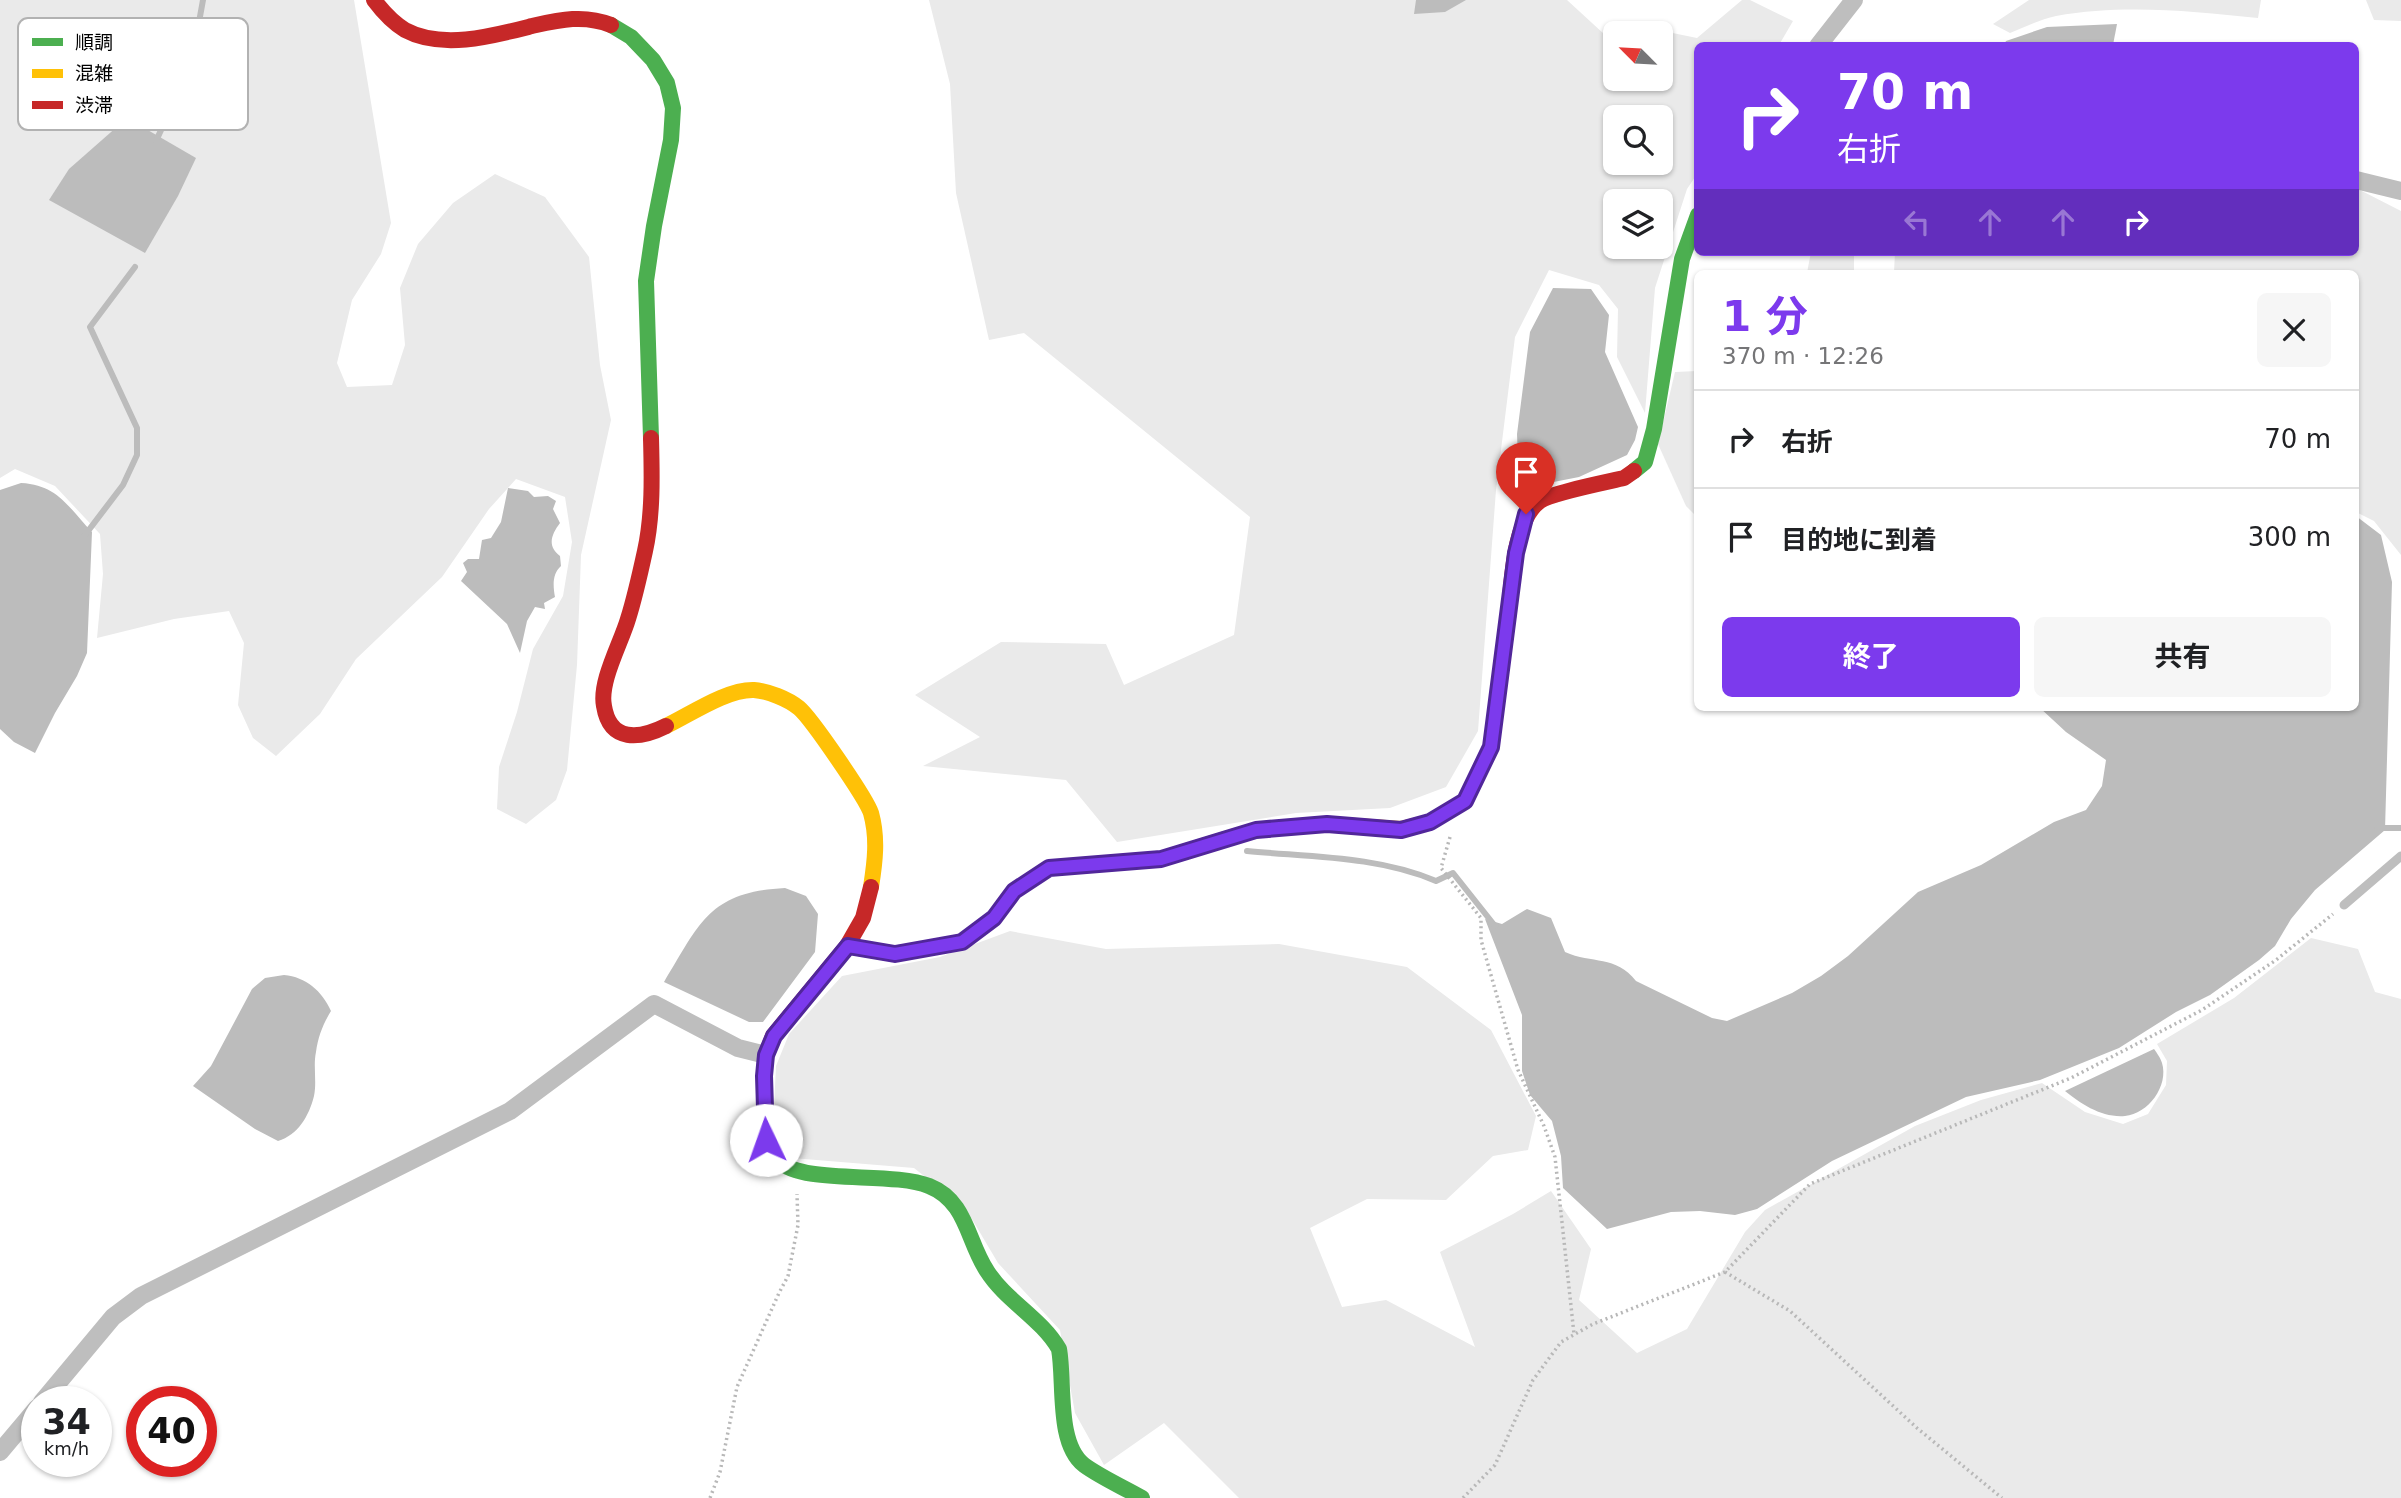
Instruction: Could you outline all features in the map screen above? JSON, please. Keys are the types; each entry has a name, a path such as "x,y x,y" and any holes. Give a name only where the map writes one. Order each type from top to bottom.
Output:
{"street":[{"path":"374,0 383,16 400,29 424,37 482,37 568,18 592,19 616,26 636,41 655,61 668,85 673,109 671,139 648,253 646,281 652,484 646,548 628,620 606,682 603,704 608,720 619,732 635,737 652,733 732,694 755,690 780,697 798,707 814,725 870,810 876,858 863,918 848,946 774,1036 766,1055 766,1140 778,1161 796,1172 912,1180 947,1195 958,1206 986,1270 1052,1337 1059,1349 1066,1436 1072,1451 1083,1464 1142,1498"},
{"path":"1821,42 1854,0"},
{"path":"2359,181 2401,191"},
{"path":"848,946 895,954 962,942 994,918 1014,891 1049,868 1161,859 1256,830 1327,824 1401,830 1430,822 1465,801 1491,747 1516,553 1526,514 1542,499 1624,478 1645,462 1654,429 1682,259 1694,226"},
{"path":"55,1386 113,1317 142,1296 510,1111 654,1004 738,1048 766,1055"},
{"path":"0,1451 21,1427"}],"lane":[{"path":"2344,905 2401,856"}],"path":[{"path":"1452,832 1441,868 1481,918 1481,940 1518,1070 1555,1157 1574,1334"},
{"path":"1463,1498 1495,1465 1533,1380 1561,1342 1593,1324 1726,1272 1810,1184 2071,1078 2202,1010 2276,960 2344,905"},
{"path":"710,1498 720,1472 737,1387 788,1276 798,1225 796,1172"},
{"path":"1726,1272 1790,1311 1917,1428 2002,1498"}],"shaded area":[{"path":"0,0 354,0 391,223 381,254 352,300 337,363 347,387 392,385 405,345 400,288 418,244 453,203 495,174 545,197 589,257 600,365 611,420 581,555 577,665 567,770 556,800 526,824 497,809 499,767 533,649 563,596 572,542 565,497 516,479 489,509 442,577 356,659 320,714 276,756 253,738 238,705 244,643 229,611 174,619 97,638 103,574 100,534 55,486 15,469 0,478"},
{"path":"929,0 1567,0 1603,33 1603,91 1673,91 1673,33 1697,38 1742,0 1750,0 1793,21 1781,42 1694,42 1694,178 1687,189 1673,232 1673,189 1603,189 1603,259 1664,259 1655,288 1645,413 1617,357 1618,309 1599,285 1549,270 1515,337 1496,490 1478,731 1446,787 1390,808 1296,813 1117,842 1066,780 923,766 980,737 915,695 1001,642 1106,644 1124,685 1234,635 1250,517 1024,333 989,340 956,193 950,84"},
{"path":"1416,0 1466,0 1445,12 1414,14"},
{"path":"2029,0 2261,0 2258,18 2182,11 2106,10 2056,16 2010,33 1993,24"},
{"path":"2366,0 2401,0 2401,21 2374,20"},
{"path":"2117,24 2114,42 2006,42 2047,27"},
{"path":"113,130 148,130 196,158 178,196 145,253 49,200 69,169"},
{"path":"2359,190 2401,211 2401,555 2374,521 2359,514 2359,270 1894,270 1895,256 2359,256"},
{"path":"1810,256 1854,256 1854,270 1808,270"},
{"path":"1553,288 1591,289 1609,315 1605,352 1638,427 1627,455 1579,477 1528,487 1519,483 1517,434 1530,332"},
{"path":"1694,371 1694,514 1686,506 1658,444 1675,372"},
{"path":"21,483 53,493 69,506 92,532 87,653 35,753 14,742 0,729 0,490"},
{"path":"508,488 528,491 534,497 548,496 556,501 553,509 560,523 552,540 553,548 560,556 561,566 555,576 555,597 544,603 545,609 535,607 527,621 520,653 507,624 461,581 467,572 463,563 468,559 479,559 482,540 491,538 501,522"},
{"path":"2359,518 2381,535 2392,582 2385,830 2315,890 2291,919 2275,946 2259,960 2210,995 2176,1012 2119,1048 2040,1080 1966,1097 1832,1161 1757,1209 1735,1215 1700,1211 1671,1212 1607,1229 1563,1188 1561,1156 1552,1121 1530,1095 1522,1071 1522,1015 1485,919 1502,924 1527,909 1551,918 1565,952 1620,967 1636,981 1712,1018 1727,1021 1792,993 1821,976 1848,956 1918,892 1981,865 2054,822 2086,810 2102,786 2106,760 2066,732 2043,711 2359,711"},
{"path":"785,888 806,896 818,914 815,952 763,1022 749,1022 664,982 687,943 710,914 739,896"},
{"path":"1010,931 1106,949 1279,944 1407,967 1491,1030 1536,1116 1528,1150 1493,1156 1446,1200 1367,1199 1310,1228 1342,1307 1386,1300 1475,1347 1440,1252 1551,1191 1591,1249 1579,1300 1637,1353 1687,1329 1745,1232 1765,1210 1915,1126 1981,1100 2042,1083 2085,1112 2123,1124 2148,1114 2166,1085 2167,1061 2157,1044 2234,998 2311,938 2358,949 2375,992 2401,999 2401,1498 1239,1498 1164,1423 1104,1465 1075,1413 1060,1330 998,1263 966,1209 914,1168 792,1158 773,1129 776,1066 789,1034 842,976 940,957"},
{"path":"284,975 312,986 323,997 331,1011 318,1041 315,1091 309,1111 297,1129 278,1141 255,1129 193,1086 211,1066 252,989 265,978"},
{"path":"2154,1049 2162,1063 2162,1081 2149,1104 2133,1114 2108,1115 2085,1105 2065,1091"}],"waterway":[{"path":"200,18 203,0"},
{"path":"156,141 161,130"},
{"path":"85,535 123,485 137,455 137,428 90,327 135,267"},
{"path":"2377,828 2401,828"},
{"path":"1247,851 1367,862 1436,881 1453,873 1495,926"}],"traffic: fast":[{"path":"611,25 631,37 653,60 667,83 673,108 671,140 646,281 651,438"},
{"path":"1634,471 1645,462 1654,429 1682,259 1694,226"},
{"path":"847,946 895,954 962,942 994,918 1014,891 1049,868 1161,859 1229,838"},
{"path":"766,1138 777,1159 791,1168 827,1176 913,1182 929,1186 951,1201 965,1223 980,1259 995,1282 1043,1328 1059,1349 1065,1427 1075,1455 1091,1470 1142,1498"}],"traffic: slow":[{"path":"1229,838 1256,830 1327,824 1401,829 1430,822 1465,801 1491,747 1508,618"},
{"path":"666,726 709,703 743,691 754,690 771,694 799,708 838,759 871,813 875,841 871,887"}],"traffic: jam":[{"path":"374,0 405,30 435,39 484,37 572,19 611,25"},
{"path":"651,438 648,537 633,602 603,696 607,718 619,732 628,735 646,734 666,726"},
{"path":"1508,618 1515,555 1524,523 1531,510 1546,498 1624,478 1634,471"},
{"path":"766,1138 764,1076 766,1055 773,1036 847,946 863,918 871,887"}],"route":[{"path":"766,1140 764,1076 766,1055 774,1036 848,946 895,954 962,942 994,918 1014,891 1049,868 1161,859 1256,830 1327,824 1401,830 1430,822 1465,801 1491,747 1516,553 1526,514"}]}
